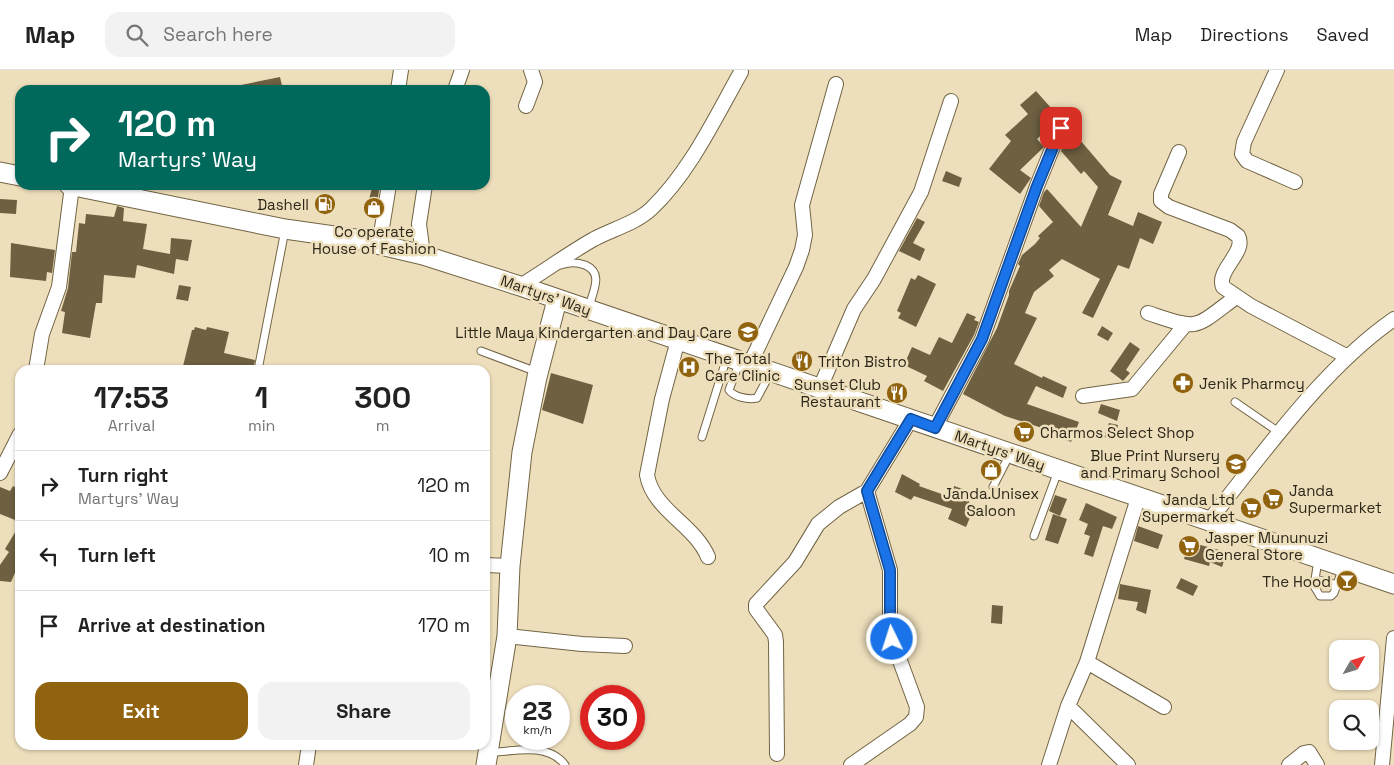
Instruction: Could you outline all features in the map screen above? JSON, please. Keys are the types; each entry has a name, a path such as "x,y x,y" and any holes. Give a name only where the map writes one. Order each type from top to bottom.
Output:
{"main road":[{"path":"0,172 15,175"},
{"name":"Martyrs' Way","path":"95,190 285,230 355,239 423,255 739,360 1208,522 1394,584"},
{"path":"490,741 508,636 510,566 522,452 538,372 557,300"}],"street":[{"path":"399,85 401,70"},
{"path":"457,85 462,70"},
{"path":"526,106 535,82 532,70"},
{"path":"1277,70 1244,142 1242,154 1247,161 1295,182"},
{"path":"520,286 594,240 634,221 651,209 676,179 701,142 741,72"},
{"path":"739,360 796,267 802,250 806,235 802,205 836,84"},
{"path":"820,388 854,309 874,279 921,192 951,101"},
{"path":"935,428 982,339 1037,186 1061,128"},
{"path":"1179,152 1161,194 1161,201 1169,207 1230,230 1238,236 1240,243 1221,283 1236,298 1348,356"},
{"path":"37,365 42,334 52,311 59,287 70,190"},
{"path":"379,246 388,190"},
{"path":"423,255 420,224 424,190"},
{"path":"1148,313 1185,325 1200,324 1236,298"},
{"path":"1208,522 1280,433 1348,356 1375,332 1394,319"},
{"path":"1083,396 1132,389 1185,325"},
{"path":"678,340 662,399 647,476 648,486 654,495 693,535 708,557"},
{"path":"777,754 776,642 771,630 756,609 756,604 796,562 818,524 839,507 867,491 911,419"},
{"path":"0,472 15,444"},
{"path":"851,765 910,724 916,717 917,706 892,639 890,624 890,570 867,491"},
{"path":"1049,765 1068,706 1087,662 1138,498"},
{"path":"490,565 510,566"},
{"path":"508,636 582,644 625,646"},
{"path":"1382,765 1392,689 1394,638"},
{"path":"1087,662 1164,707"},
{"path":"1068,706 1128,765"},
{"path":"306,765 308,750"},
{"path":"1289,765 1304,753 1309,752 1317,765"}],"lane":[{"path":"259,365 285,230"},
{"path":"552,267 576,262 592,268 596,272 597,278 588,310"},
{"path":"481,351 538,372"},
{"path":"739,360 729,390 733,394 756,398 771,371"},
{"path":"702,437 739,360"},
{"path":"1235,402 1280,433"},
{"path":"993,487 1010,454"},
{"path":"1034,536 1058,470"},
{"path":"1318,558 1314,586 1320,596 1331,596 1344,567"},
{"path":"1315,579 1337,585"},
{"path":"487,759 512,751 548,751 559,758 565,765"}],"building":[{"path":"280,77 282,85 241,85"},
{"path":"1036,91 1060,118 1037,139 1044,147 1020,170 1031,178 1020,194 989,169 1011,141 1005,135 1028,114 1020,105"},
{"path":"1074,133 1110,175 1122,181 1108,215 1133,226 1138,212 1162,222 1153,244 1140,238 1129,269 1118,265 1093,318 1082,313 1100,279 1062,259 1049,270 1054,276 1034,292 1025,313 1037,318 1014,364 1042,378 1043,376 1067,387 1063,398 1036,386 1027,404 1079,422 1071,442 1047,432 1048,430 1005,416 963,394 997,328 1009,291 1020,266 1018,264 1022,255 1035,244 1040,238 1038,236 1053,222 1039,206 1047,189 1081,227 1098,187 1084,171 1081,174 1061,151 1065,141"},
{"path":"946,171 962,178 959,187 942,181"},
{"path":"371,190 379,190 377,205 368,203"},
{"path":"0,199 17,200 16,214 0,213"},
{"path":"117,206 124,208 123,221 147,224 143,249 170,254 171,238 192,240 188,261 176,259 174,274 137,265 135,278 104,275 102,303 96,303 90,338 62,333 65,312 61,311 68,288 72,252 76,252 79,223 85,224 86,214 114,217"},
{"path":"917,218 925,222 913,243 925,249 920,261 899,251"},
{"path":"11,243 55,250 52,273 47,272 46,281 10,277"},
{"path":"918,275 936,284 916,327 898,318 901,313 897,311 911,278 915,280"},
{"path":"179,285 191,287 188,301 176,299"},
{"path":"967,313 976,317 974,320 979,322 974,335 943,391 924,381 927,376 904,365 912,347 930,355 939,337 952,343"},
{"path":"1102,326 1113,333 1108,341 1097,335"},
{"path":"195,327 206,330 207,327 229,332 224,353 255,360 254,365 183,365 192,330"},
{"path":"1130,342 1140,349 1126,370 1130,373 1123,381 1110,371"},
{"path":"551,373 593,385 583,424 542,410"},
{"path":"1101,404 1120,410 1117,421 1098,413"},
{"path":"1109,423 1118,425 1115,439 1104,437"},
{"path":"902,474 920,484 919,486 950,497 954,486 972,492 968,506 974,508 966,527 948,519 952,509 914,496 911,500 895,492"},
{"path":"13,486 15,487 15,520 0,514 0,487 10,491"},
{"path":"1055,495 1067,499 1060,516 1049,511"},
{"path":"1086,503 1117,517 1112,529 1103,526 1093,557 1084,554 1090,536 1084,534 1088,524 1079,520"},
{"path":"1053,514 1067,519 1058,544 1045,540"},
{"path":"1138,526 1163,535 1158,549 1134,541"},
{"path":"15,532 15,573 11,582 0,581 0,565 9,552 5,549"},
{"path":"1189,542 1227,552 1222,567 1210,562 1209,566 1184,559"},
{"path":"1181,578 1198,586 1193,596 1176,588"},
{"path":"1120,584 1151,590 1146,614 1136,610 1138,602 1118,599"},
{"path":"992,605 1003,606 1002,624 991,623"}],"place":[{"name":"Dashell","path":"325,204"},
{"name":"Co operate House of Fashion","path":"374,208"},
{"name":"Little Maya Kindergarten and Day Care","path":"748,332"},
{"name":"Triton Bistro","path":"802,361"},
{"name":"The Total Care Clinic","path":"689,367"},
{"name":"Jenik Pharmcy","path":"1183,383"},
{"name":"Sunset Club Restaurant","path":"897,393"},
{"name":"Charmos Select Shop","path":"1024,432"},
{"name":"Blue Print Nursery and Primary School","path":"1236,464"},
{"name":"Janda.Unisex Saloon","path":"991,470"},
{"name":"Janda Supermarket","path":"1273,499"},
{"name":"Janda Ltd Supermarket","path":"1251,508"},
{"name":"Jasper Mununuzi General Store","path":"1189,546"},
{"name":"The Hood","path":"1347,581"}],"route":[{"path":"892,639 890,624 890,570 867,491 911,419 935,428 973,358 1000,293 1016,241 1061,128"}]}
